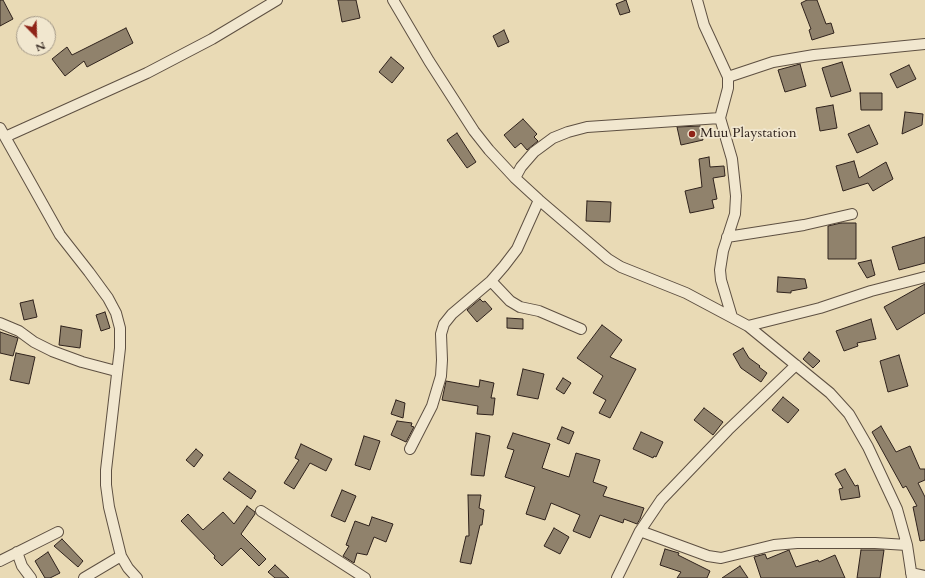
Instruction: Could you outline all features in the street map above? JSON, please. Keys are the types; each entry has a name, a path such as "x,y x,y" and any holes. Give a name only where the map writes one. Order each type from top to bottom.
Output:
{"street":[{"path":"137,578 128,568 121,556 109,507 106,485 106,470 116,371 120,348 120,328 116,313 104,293 60,235 2,133 148,73 212,39 276,0"},
{"path":"393,0 428,61 470,125 489,150 538,200 608,259 621,267 686,293 748,326 830,393 848,414 868,447 897,509 907,545 911,575 925,576"},
{"path":"697,0 704,25 728,77 728,88 720,118 732,159 736,196 735,214 723,251 720,270 721,280 732,317"},
{"path":"728,77 773,62 814,54 925,44"},
{"path":"515,178 521,167 534,152 553,138 568,132 587,127 720,118"},
{"path":"410,449 432,406 442,376 441,334 444,324 452,314 491,280 517,249 538,200"},
{"path":"727,237 804,225 852,214"},
{"path":"748,326 820,308 871,291 925,277"},
{"path":"491,280 510,300 520,307 539,311 580,329"},
{"path":"0,323 19,331 34,342 52,351 82,362 116,371"},
{"path":"617,578 640,530 661,500 728,430 796,366"},
{"path":"261,511 365,578"},
{"path":"640,530 708,556 721,558 774,545 797,543 876,543 907,545"},
{"path":"0,561 58,532"},
{"path":"16,552 22,566 31,578"},
{"path":"84,578 121,556"}],"building":[{"path":"0,0 3,0 13,19 0,26"},
{"path":"338,0 356,0 360,18 342,22"},
{"path":"626,0 630,12 620,15 616,4"},
{"path":"807,0 817,0 826,24 831,23 834,33 812,40 809,30 811,29 801,3"},
{"path":"126,28 133,43 87,67 84,61 65,76 52,59 67,47 72,55"},
{"path":"504,30 509,42 498,47 493,36"},
{"path":"391,57 404,68 392,83 379,72"},
{"path":"842,62 851,91 831,97 822,68"},
{"path":"800,64 806,86 785,92 778,70"},
{"path":"909,65 916,79 897,88 890,74"},
{"path":"860,93 882,93 882,110 861,110"},
{"path":"833,105 837,128 820,131 816,108"},
{"path":"905,112 923,114 922,125 902,134"},
{"path":"523,119 537,134 534,137 538,141 527,150 521,143 515,148 504,135"},
{"path":"869,125 878,144 857,153 848,134"},
{"path":"700,126 703,140 681,145 677,127"},
{"path":"457,133 476,162 467,168 447,140"},
{"path":"709,157 710,167 724,166 725,176 713,178 717,199 712,200 714,208 690,213 685,191 702,187 699,159"},
{"path":"854,161 859,178 886,162 893,179 873,191 868,183 843,191 836,166"},
{"path":"587,201 611,202 610,222 586,221"},
{"path":"841,223 856,223 856,259 828,259 828,226"},
{"path":"925,237 925,263 899,270 892,247"},
{"path":"871,260 875,275 867,278 858,263"},
{"path":"778,277 805,279 807,288 791,291 791,293 777,292"},
{"path":"925,284 925,313 897,330 884,307"},
{"path":"480,299 483,302 485,301 492,309 477,322 467,310"},
{"path":"33,300 37,317 24,320 20,303"},
{"path":"105,312 110,328 101,331 96,315"},
{"path":"507,318 523,319 523,329 507,328"},
{"path":"871,319 876,339 857,343 858,346 844,351 836,331"},
{"path":"602,325 622,340 610,357 636,369 610,418 599,413 606,400 593,393 603,376 577,358"},
{"path":"61,326 82,330 80,348 59,345"},
{"path":"0,332 18,338 13,356 0,353"},
{"path":"743,348 749,358 767,373 761,382 741,368 733,354"},
{"path":"809,352 820,361 813,368 803,359"},
{"path":"16,353 35,357 29,384 10,380"},
{"path":"899,355 908,386 888,392 880,361"},
{"path":"523,369 544,374 538,399 517,395"},
{"path":"563,378 571,383 564,394 556,389"},
{"path":"480,380 494,383 491,398 495,398 493,415 477,414 478,406 442,400 446,381 479,387"},
{"path":"783,397 799,410 788,423 772,410"},
{"path":"396,400 405,403 403,418 391,414"},
{"path":"704,408 723,422 713,435 694,420"},
{"path":"397,421 412,423 411,426 414,427 406,442 391,435"},
{"path":"881,426 896,452 910,446 920,469 925,469 925,480 918,483 925,497 925,540 920,541 913,507 917,506 906,486 903,488 872,432"},
{"path":"562,427 574,432 569,444 557,439"},
{"path":"641,432 663,442 656,457 654,456 653,458 633,449"},
{"path":"476,433 490,436 484,476 471,475"},
{"path":"513,433 550,444 542,468 569,477 576,453 600,460 593,482 607,487 603,496 644,508 637,524 624,519 623,523 600,515 590,538 573,531 580,515 551,503 545,520 526,514 535,487 505,477 514,450 507,448"},
{"path":"364,436 380,441 370,470 355,465"},
{"path":"301,444 332,459 326,471 310,463 294,489 284,483 299,460 295,458"},
{"path":"196,449 203,455 194,467 186,460"},
{"path":"845,469 855,486 858,485 860,497 841,500 839,489 843,488 835,474"},
{"path":"229,472 256,491 251,499 223,479"},
{"path":"342,490 356,496 345,522 331,516"},
{"path":"468,495 481,495 479,508 484,510 482,525 480,525 471,564 460,562 466,536 469,536"},
{"path":"247,506 255,512 255,514 241,534 266,559 259,566 241,548 222,566 214,558 215,556 181,521 188,514 203,530 223,512 234,524"},
{"path":"372,517 393,524 386,542 374,537 367,555 357,553 354,563 343,556 349,546 346,545 355,521 369,526"},
{"path":"554,528 569,537 560,554 544,546"},
{"path":"62,539 83,561 78,567 54,546"},
{"path":"665,549 679,553 678,555 710,571 707,578 677,578 681,572 660,565"},
{"path":"789,550 796,567 818,560 819,562 835,555 845,578 761,578 754,557 765,554 767,559"},
{"path":"861,550 884,550 880,578 857,578"},
{"path":"48,552 60,573 50,578 45,578 35,561"},
{"path":"275,565 289,578 275,578 268,572"},
{"path":"740,566 748,578 722,578"}],"place":[{"name":"Muu Playstation","path":"692,134"}]}
